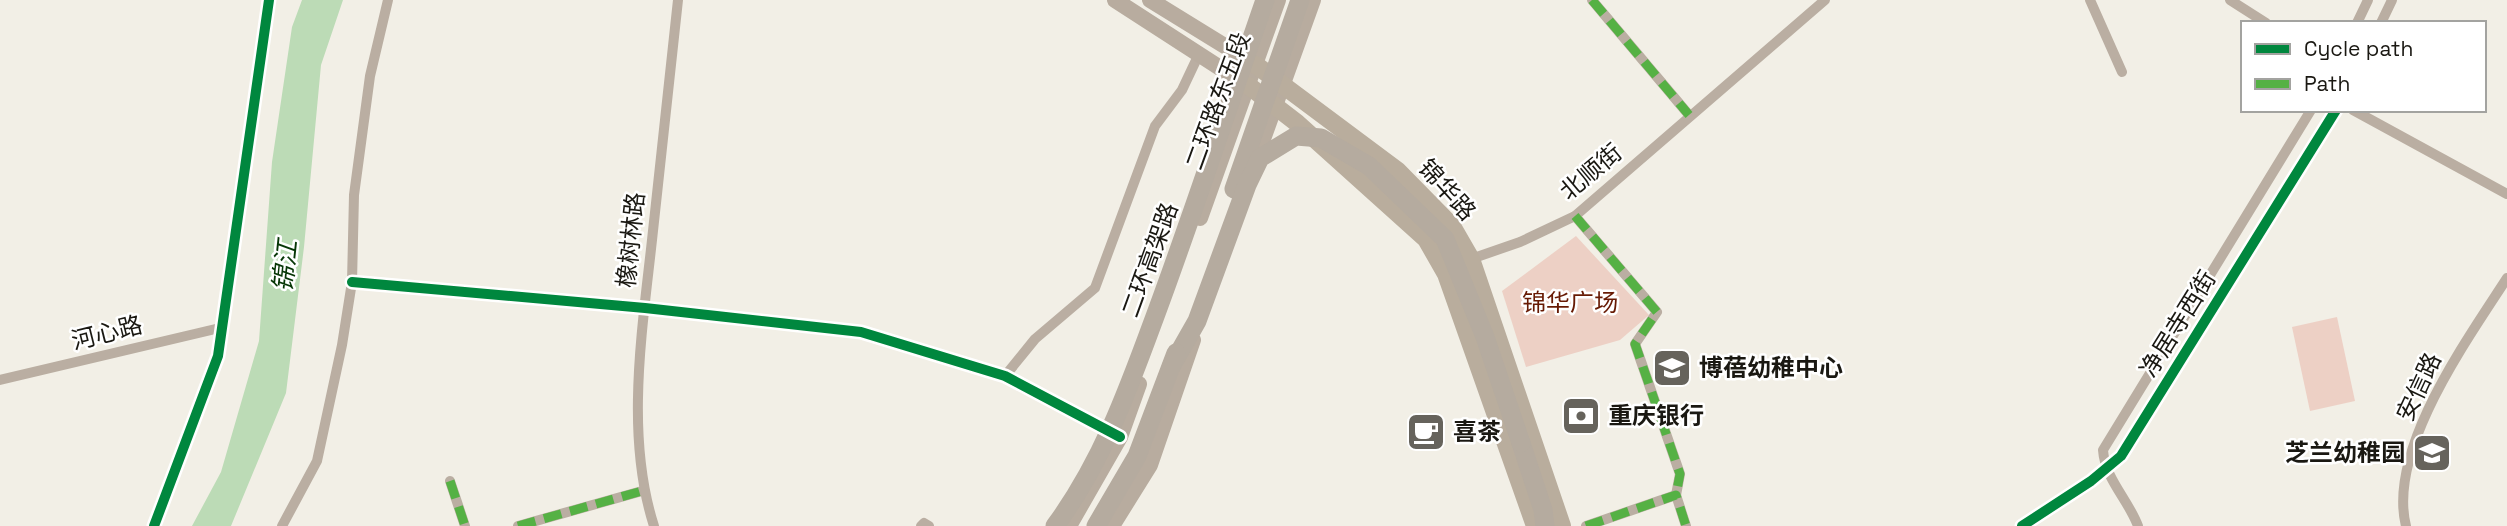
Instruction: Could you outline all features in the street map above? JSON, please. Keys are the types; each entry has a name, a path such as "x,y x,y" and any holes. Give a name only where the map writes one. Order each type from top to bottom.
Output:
{"highway":[{"name":"二环高架路","path":"1055,526 1080,491 1116,423 1200,197 1265,0"},
{"path":"1096,526 1137,456 1172,365 1300,0"},
{"path":"1172,365 1197,321 1247,185 1261,158 1296,136 1321,138 1369,166 1444,239 1485,337 1543,510 1545,526"}],"main road":[{"path":"1115,0 1248,86"},
{"path":"1150,0 1256,65"},
{"name":"二环路东五段","path":"1069,526 1120,437 1278,0"},
{"path":"1112,526 1150,465 1313,0"},
{"name":"锦华路","path":"1256,65 1398,171 1452,226 1471,259 1562,526"},
{"name":"锦华路","path":"1248,86 1339,159 1426,239 1446,274 1535,526"}],"street":[{"path":"154,526 218,356 233,235 269,0"},
{"path":"282,526 317,461 352,282 354,195 370,76 388,0"},
{"name":"橡树林路","path":"654,526 642,491 639,412 645,308 678,0"},
{"path":"1592,0 1689,115"},
{"name":"北顺街","path":"1471,259 1520,242 1575,216 1825,0"},
{"path":"2090,0 2122,72"},
{"path":"2230,0 2263,21"},
{"path":"2358,21 2368,0"},
{"path":"2382,21 2392,0"},
{"path":"1005,376 1035,339 1095,288 1154,126 1182,90 1199,54"},
{"name":"净居寺西街","path":"2104,468 2103,450 2310,112"},
{"name":"净居寺西街","path":"2022,526 2091,481 2120,456 2335,112"},
{"path":"2357,112 2507,194"},
{"path":"1575,216 1657,312 1635,344 1680,474 1676,495 1686,526"},
{"name":"安信路","path":"2406,526 2402,500 2410,459 2424,421 2449,367 2507,278"},
{"path":"352,282 645,308 861,332 1005,376 1120,437"},
{"name":"河心路","path":"0,380 223,327"},
{"path":"2104,468 2132,510 2138,526"},
{"path":"450,481 465,526"},
{"path":"518,526 642,491"},
{"path":"1586,526 1676,495"},
{"path":"921,526 924,523 929,526"}],"green space":[{"name":"锦华广场","path":"1576,236 1649,315 1620,340 1526,367 1502,291"},
{"path":"2337,317 2355,401 2310,411 2292,327"}],"water":[{"name":"锦江","path":"302,0 343,0 321,65 304,247 286,393 231,526 192,526 221,472 259,341 272,162 292,27"}],"marked path":[{"path":"1592,0 1689,115"},
{"path":"1575,216 1657,312 1635,344 1680,474 1676,495"},
{"path":"450,481 465,526"},
{"path":"518,526 642,491"},
{"path":"1586,526 1676,495 1686,526"}],"cycle path":[{"path":"154,526 218,356 269,0"},
{"path":"2022,526 2091,481 2121,456 2335,112"},
{"path":"352,282 645,308 861,332 1005,376 1120,437"}],"place":[{"name":"博蓓幼稚中心","path":"1672,368"},
{"name":"重庆银行","path":"1581,416"},
{"name":"喜茶","path":"1426,432"},
{"name":"芝兰幼稚园","path":"2432,453"}]}
